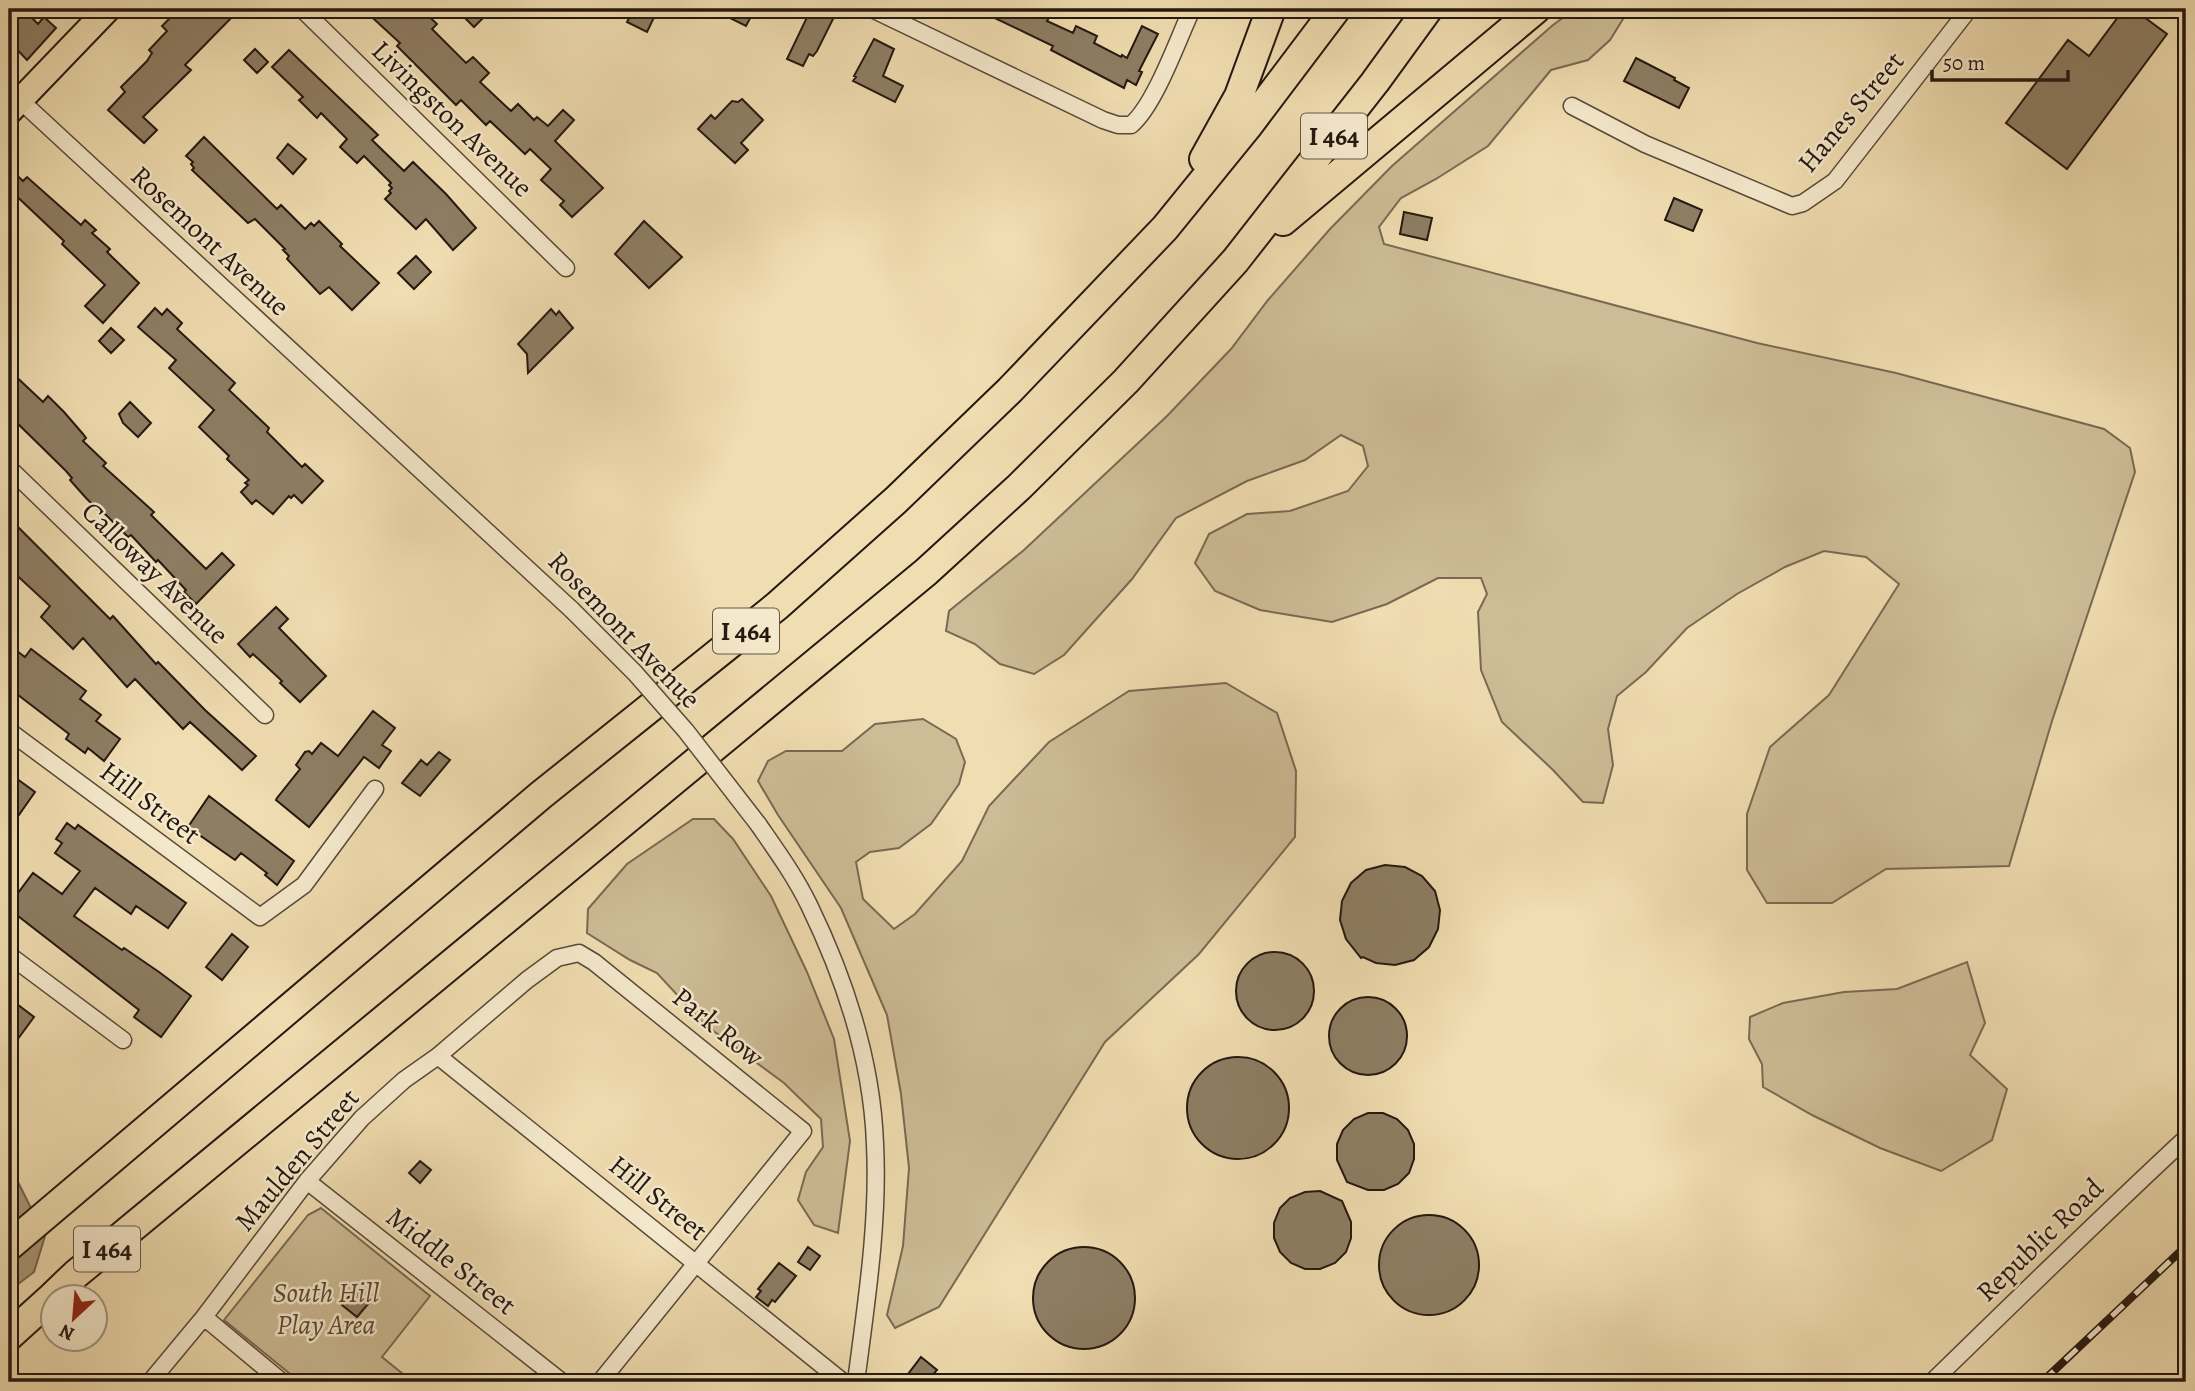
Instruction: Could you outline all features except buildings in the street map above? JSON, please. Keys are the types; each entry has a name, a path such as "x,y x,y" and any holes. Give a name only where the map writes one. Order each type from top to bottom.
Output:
{"highway":[{"path":"1150,245 1234,106 1271,9"},
{"name":"I 464","path":"9,1246 541,795 777,606 962,436 1174,219 1336,9"},
{"name":"I 464","path":"68,1282 926,572 1019,487 1126,381 1235,261 1322,152 1428,9"},
{"path":"1235,261 1536,9"},
{"name":"I 464","path":"9,1336 38,1310"}],"main road":[{"path":"13,101 108,9"}],"street":[{"name":"Livingston Avenue","path":"302,9 566,268"},
{"path":"872,9 1118,125 1131,125 1140,118 1192,9"},
{"name":"Hanes Street","path":"1572,106 1645,144 1792,206 1804,203 1835,181 1969,9"},
{"name":"Rosemont Avenue","path":"13,101 572,610 635,673 686,731 758,824 808,903 826,942 855,1024 871,1102 875,1145 873,1234 856,1382"},
{"name":"Calloway Avenue","path":"9,468 265,715"},
{"name":"Hill Street","path":"9,731 261,917 304,886 375,789"},
{"name":"Maulden Street","path":"150,1382 204,1317 307,1181 362,1118 404,1080 438,1056 527,980 557,958 579,953"},
{"name":"Park Row","path":"579,953 594,962 803,1130 697,1263"},
{"path":"9,955 122,1040"},
{"name":"Hill Street","path":"438,1056 843,1382"},
{"name":"Republic Road","path":"1932,1382 2032,1283 2186,1138"},
{"name":"Middle Street","path":"307,1181 562,1382"},
{"path":"600,1382 697,1263"},
{"path":"204,1317 282,1382"}],"green space":[{"path":"1575,9 1632,9 1610,40 1588,60 1551,70 1488,146 1401,198 1379,227 1384,244 1757,343 1896,373 2104,429 2130,448 2135,472 2052,721 2009,866 1886,869 1832,903 1767,903 1747,870 1747,814 1770,747 1829,695 1899,584 1866,557 1824,551 1785,567 1737,594 1687,628 1646,672 1617,696 1608,729 1613,765 1603,803 1583,802 1502,722 1481,670 1478,612 1487,594 1481,578 1438,578 1387,604 1332,622 1260,610 1215,591 1195,563 1209,534 1247,514 1290,511 1348,491 1368,466 1363,446 1341,435 1305,460 1247,481 1176,518 1132,579 1064,655 1034,674 1000,664 975,644 946,631 949,611 1024,550 1167,416 1231,349 1268,300 1330,229 1392,166 1553,25"},
{"path":"1226,683 1277,713 1296,771 1295,837 1199,954 1105,1042 939,1307 895,1328 887,1315 903,1246 909,1168 901,1094 887,1015 841,908 758,781 768,761 786,751 842,751 875,724 923,719 956,739 965,762 959,784 931,824 899,848 870,852 856,862 863,899 894,929 915,914 962,861 989,806 1049,742 1129,691"},
{"path":"693,819 714,819 733,839 771,896 807,972 834,1039 850,1141 838,1233 814,1225 798,1200 806,1172 823,1147 821,1119 784,1083 704,1024 657,973 630,960 587,933 588,909 627,864"},
{"path":"1967,962 1985,1023 1970,1055 2007,1089 1992,1140 1941,1171 1880,1148 1812,1115 1763,1087 1762,1064 1749,1039 1750,1017 1783,1003 1844,992 1897,989"},
{"name":"South Hill Play Area","path":"321,1208 430,1296 382,1357 413,1382 300,1382 224,1320 308,1215"}],"shaded area":[{"path":"9,1169 13,1172 45,1236 34,1272 9,1291"}],"railway":[{"path":"2042,1382 2186,1246"}]}
